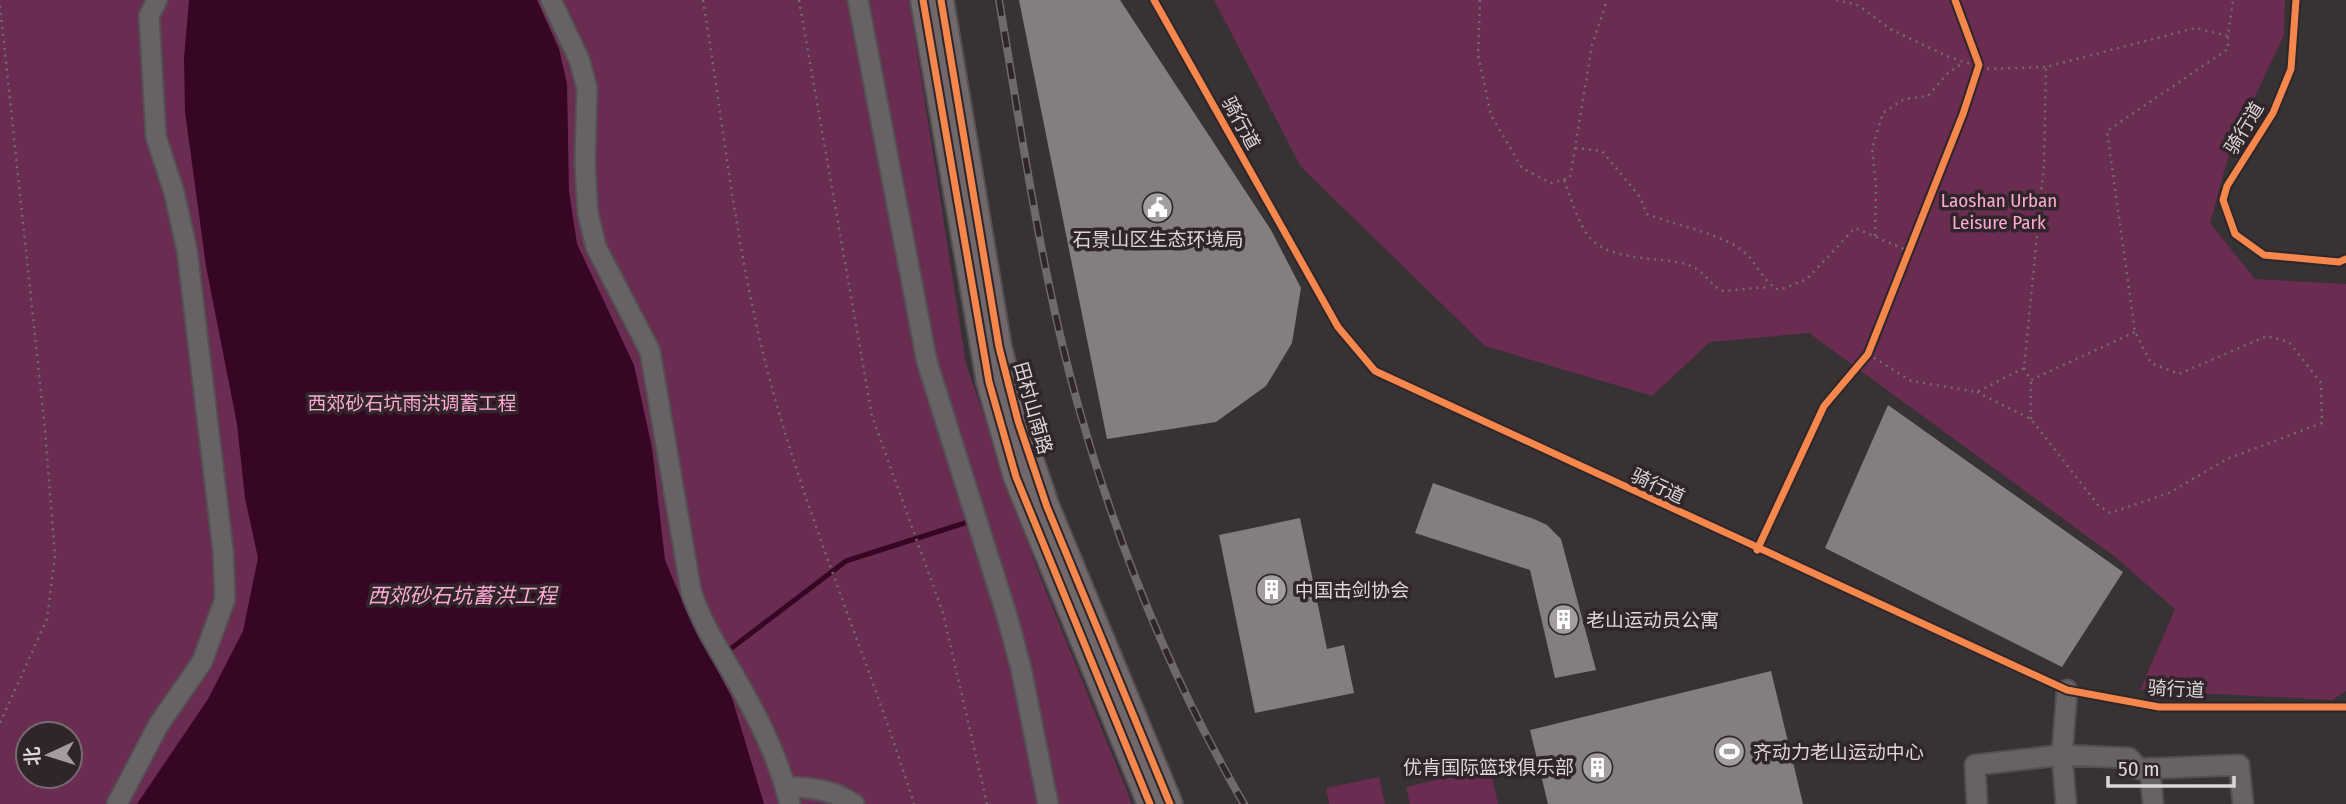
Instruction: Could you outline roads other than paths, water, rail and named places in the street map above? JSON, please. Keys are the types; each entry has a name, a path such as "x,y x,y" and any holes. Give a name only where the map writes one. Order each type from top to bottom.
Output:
{"main road":[{"name":"田村山南路","path":"923,0 989,382 1016,477 1150,804"},
{"name":"田村山南路","path":"941,0 999,347 1018,421 1047,507 1170,804"}],"street":[{"path":"117,804 159,724 202,662 225,599 223,550 187,250 174,192 156,137 149,16 157,0"},
{"path":"551,0 579,59 587,88 587,188 596,247 650,351 691,591 700,620 748,699 788,795 808,787 842,796 854,804"},
{"path":"858,0 927,362 1007,616 1048,804"},
{"path":"2066,804 2062,755 2067,690"},
{"path":"1978,804 1975,765 2062,755 2129,758 2138,769 2239,765 2243,804"},
{"path":"2150,768 2152,804"}],"water":[{"name":"西郊砂石坑蓄洪工程","path":"189,0 537,0 559,49 567,84 569,191 577,244 634,365 652,448 665,560 685,608 732,698 764,804 137,804 208,699 243,631 258,558 245,498 237,424 206,266 185,112 184,58"}],"waterway":[{"path":"708,666 846,561 968,522"}],"railway":[{"path":"999,0 1053,305 1093,457 1148,610 1193,708 1244,804"}],"place":[{"name":"石景山区生态环境局","path":"1158,208"},
{"name":"中国击剑协会","path":"1272,590"},
{"name":"老山运动员公寓","path":"1563,620"},
{"name":"齐动力老山运动中心","path":"1730,752"},
{"name":"优肯国际篮球俱乐部","path":"1597,767"}],"park label":[{"name":"Laoshan Urban Leisure Park","path":"1999,211"},
{"name":"西郊砂石坑雨洪调蓄工程","path":"412,403"}]}
